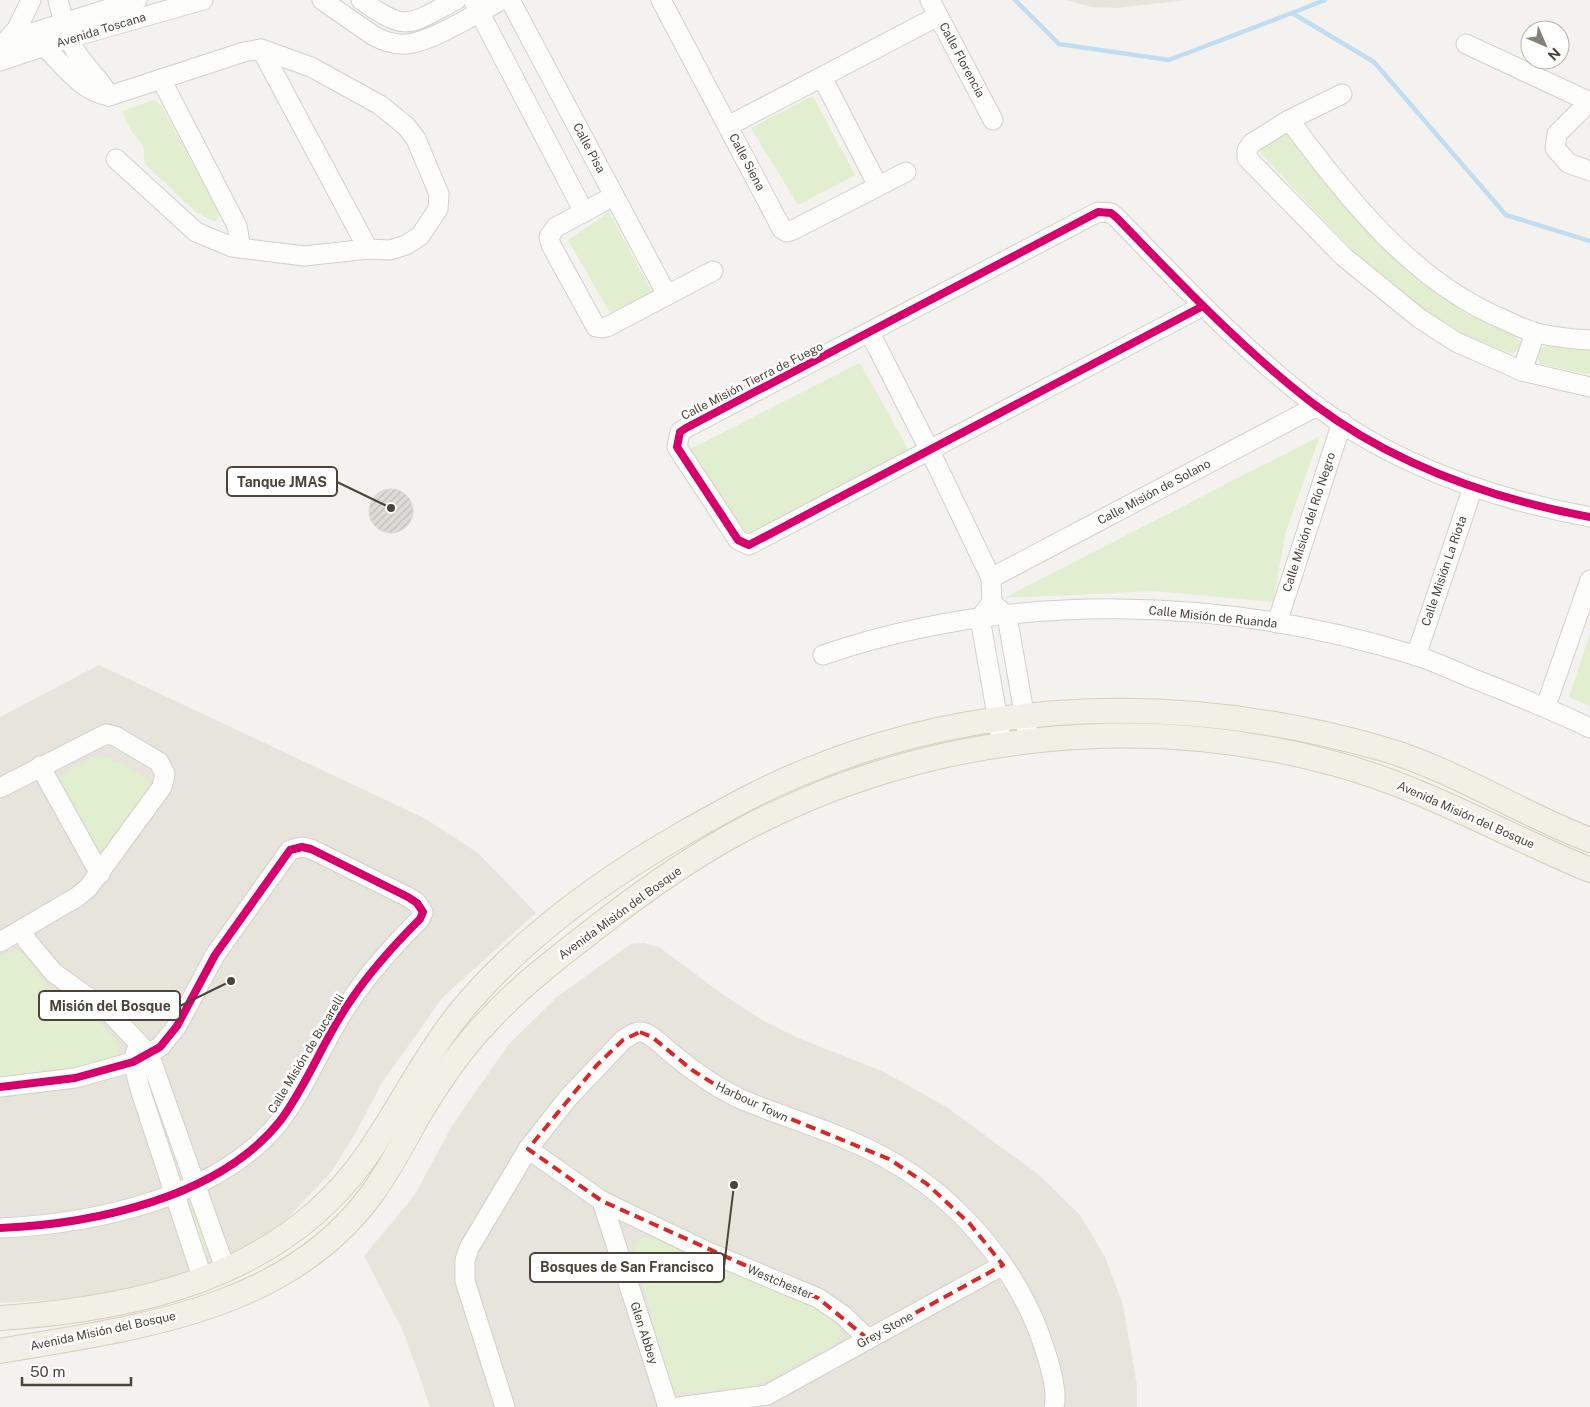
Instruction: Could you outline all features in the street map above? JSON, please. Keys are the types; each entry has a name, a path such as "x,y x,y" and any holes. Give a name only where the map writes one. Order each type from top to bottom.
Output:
{"main road":[{"name":"Avenida Misión del Bosque","path":"0,1318 49,1314 112,1304 203,1280 254,1258 285,1238 339,1191 364,1160 438,1042 470,1000 497,972 560,916 667,843 743,801 800,773 842,757 912,736 1025,715 1107,710 1187,712 1243,718 1327,734 1386,750 1420,762 1590,840"},
{"name":"Avenida Misión del Bosque","path":"2,1353 116,1331 184,1314 265,1284 312,1254 335,1236 372,1193 448,1070 486,1022 540,972 639,896 709,850 747,828 826,792 897,768 938,756 1029,740 1086,736 1151,736 1225,742 1300,755 1348,767 1428,796 1590,870"},
{"path":"639,896 667,843"}],"street":[{"path":"3,42 17,29 30,0"},
{"path":"58,0 66,30 78,56 104,84 109,96"},
{"name":"Avenida Toscana","path":"9,58 44,47 66,30 137,0"},
{"name":"Avenida Toscana","path":"3,42 203,0"},
{"path":"322,0 374,36 383,41 400,44 420,42 476,6 502,0"},
{"path":"361,0 390,20 402,23 415,21 456,0"},
{"name":"Calle Pisa","path":"510,0 667,296"},
{"name":"Calle Siena","path":"669,2 728,126 782,229 787,232 906,172"},
{"path":"476,6 584,212"},
{"path":"728,126 822,77 934,8"},
{"name":"Calle Florencia","path":"934,8 993,120"},
{"path":"9,58 66,30"},
{"path":"1466,44 1590,102 1557,134 1555,148 1568,163 1590,171"},
{"path":"44,47 85,87 95,94 109,96 261,49 311,67 380,105 406,126 416,139 440,194 438,209 420,236 406,245 390,250 368,249 304,256 241,248 211,240 196,232 116,159"},
{"path":"261,49 368,249"},
{"path":"822,77 878,186"},
{"path":"161,79 237,226 241,248"},
{"path":"1342,94 1289,120 1252,143 1247,150 1247,158 1344,256 1400,303 1456,342 1522,371 1590,387"},
{"path":"1289,120 1327,171 1373,223 1430,277 1481,310 1535,333 1590,340"},
{"path":"614,196 556,227 550,237 551,245 596,327 607,327 713,271"},
{"name":"Calle Misión Tierra de Fuego","path":"1203,306 749,545 738,540 677,446 680,432 686,428 1098,212 1106,212 1117,218 1203,306 1270,368 1317,406 1342,422 1393,452 1473,487 1537,508 1590,518"},
{"path":"870,333 930,451 991,578 992,602 980,618 1002,744"},
{"path":"1522,371 1535,333"},
{"name":"Calle Misión de Solano","path":"991,578 1317,406"},
{"name":"Calle Misión del Río Negro","path":"1276,623 1342,422"},
{"name":"Calle Misión La Riota","path":"1416,656 1473,487"},
{"path":"1546,706 1590,580"},
{"path":"992,602 1007,616 1029,740"},
{"name":"Calle Misión de Ruanda","path":"823,655 874,638 926,626 980,618 1072,610 1168,611 1276,623 1380,645 1416,656 1546,706 1590,728"},
{"path":"0,788 106,734 115,736 159,762 165,774 162,787 100,874 77,898 0,942"},
{"path":"40,766 100,874"},
{"name":"Calle Misión de Bucarelli","path":"0,1087 75,1078 166,1041 177,1026 215,955 290,850 302,847 311,849 408,897 417,903 423,912 420,919 380,962 350,1000 279,1122 262,1141 238,1160 174,1195 115,1212 55,1223 0,1228"},
{"path":"21,930 28,942 54,973 109,1012 140,1053 196,1184 226,1271"},
{"name":"Harbour Town","path":"505,1407 465,1281 464,1269 469,1248 528,1149 568,1098 597,1065 623,1040 631,1034 640,1032 652,1037 692,1070 730,1094 870,1150 907,1170 945,1200 970,1224 1003,1266 1032,1314 1042,1341 1054,1387 1056,1399 1054,1407"},
{"path":"140,1053 174,1195 203,1280"},
{"path":"528,1149 602,1201"},
{"name":"Westchester","path":"602,1201 708,1252 818,1298 843,1315 868,1339"},
{"name":"Glen Abbey","path":"602,1201 668,1407"},
{"name":"Grey Stone","path":"771,1401 868,1339 1003,1266"},
{"path":"679,1407 771,1401"}],"highlighted area":[{"path":"640,1032 652,1037 692,1070 730,1094 889,1159 927,1184 970,1224 1003,1265 868,1339 818,1298 602,1201 528,1149 597,1065 623,1040"}],"shaded area":[{"path":"1066,0 1188,0 1116,8 1091,7"},
{"path":"99,665 426,819 478,853 536,913 443,997 382,1083 356,1132 332,1171 285,1221 261,1237 218,1259 170,1280 120,1291 66,1299 0,1303 0,717"},
{"path":"644,943 659,947 725,996 762,1020 798,1038 882,1071 945,1106 1038,1174 1080,1215 1105,1257 1123,1304 1137,1386 1137,1407 430,1407 404,1333 364,1256 414,1196 452,1126 508,1045 558,996 631,944"}],"green space":[{"path":"813,96 855,175 798,205 751,128"},
{"path":"154,100 161,105 220,214 215,222 197,213 145,164 143,146 132,132 122,111"},
{"path":"1285,133 1292,134 1401,262 1460,310 1515,335 1521,343 1519,349 1512,354 1465,335 1422,309 1355,253 1261,154 1262,145"},
{"path":"609,212 652,292 610,313 568,240"},
{"path":"1548,346 1590,348 1590,375 1541,364 1536,358 1538,348"},
{"path":"860,363 914,460 753,544 690,449"},
{"path":"1320,436 1286,531 1273,602 1155,591 1004,598"},
{"path":"1590,634 1590,706 1569,697"},
{"path":"97,756 129,767 145,777 149,784 149,792 109,850 102,852 96,850 58,781 65,772"},
{"path":"17,950 27,957 46,984 95,1019 107,1030 115,1041 119,1052 115,1063 0,1082 0,957"},
{"path":"144,1078 150,1079 185,1179 180,1184"},
{"path":"194,1206 213,1255 203,1256 188,1213 190,1208"},
{"path":"643,1238 654,1238 723,1271 807,1302 834,1320 841,1330 837,1341 832,1346 752,1387 706,1392 674,1392 670,1389 643,1283 632,1256 635,1245"}],"building":[{"path":"391,489 403,493 409,499 413,511 409,523 403,529 391,533 379,529 373,523 369,511 373,499 379,493"}],"waterway":[{"path":"1015,0 1059,44 1169,60 1292,13 1374,62 1506,215 1590,241"},
{"path":"1292,13 1325,0"}],"cycle path":[{"path":"1203,306 749,545 738,540 677,447 680,432 686,428 1098,212 1111,213 1117,218 1237,339 1288,384 1346,426 1378,445 1446,477 1517,500 1590,517"},
{"path":"0,1087 75,1078 133,1062 160,1047 177,1026 215,955 290,850 302,847 311,849 408,897 417,903 423,912 420,919 401,938 359,989 332,1030 290,1107 280,1121 254,1148 224,1170 189,1188 152,1202 113,1213 74,1220 0,1228"}],"place":[{"name":"Tanque JMAS","path":"391,508"},
{"name":"Misión del Bosque","path":"231,981"},
{"name":"Bosques de San Francisco","path":"734,1185"}]}
